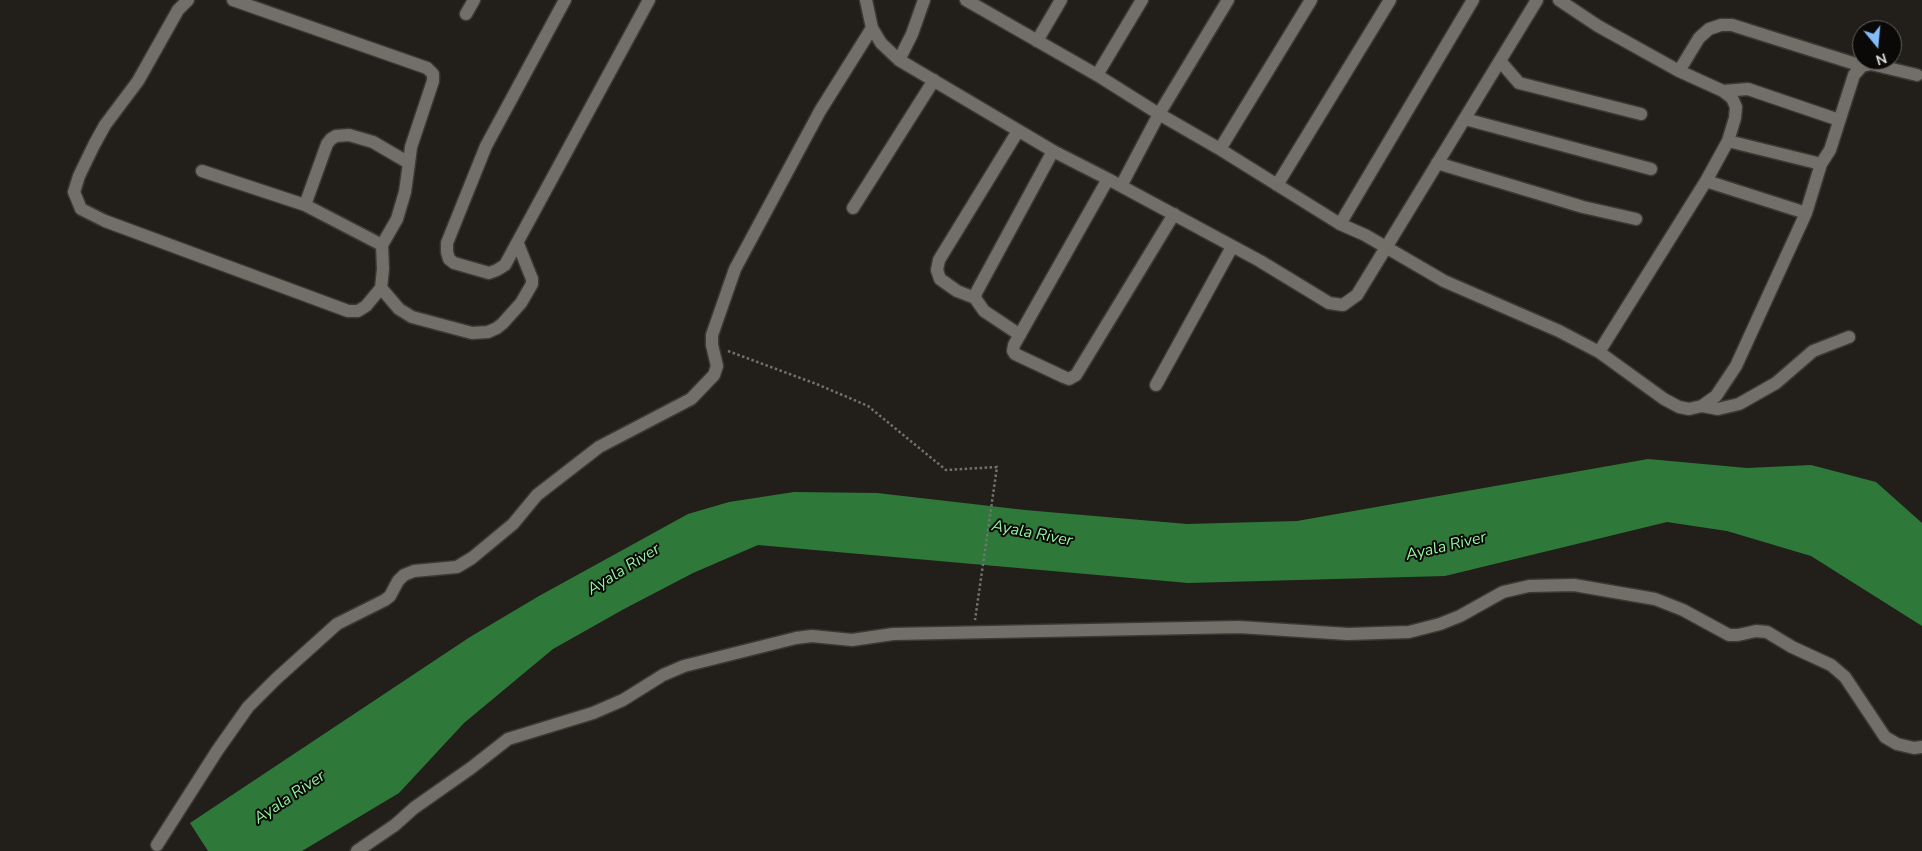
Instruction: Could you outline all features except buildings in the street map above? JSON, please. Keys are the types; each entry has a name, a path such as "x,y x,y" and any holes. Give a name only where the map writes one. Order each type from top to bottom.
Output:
{"street":[{"path":"188,0 178,10 138,81 105,124 94,145 79,176 74,192 81,209 105,221 348,311 358,311 366,306 381,288 383,269 382,245 397,219 405,192 411,147 433,81 433,74 427,68 233,0"},
{"path":"466,14 474,0"},
{"path":"566,0 486,146 447,243 449,259 454,263 488,273 497,270 505,264 518,244 649,0"},
{"path":"866,0 872,28 881,42 899,60 1053,151 1174,214 1274,269 1329,302 1343,305 1357,295 1537,0"},
{"path":"899,60 912,34 924,0"},
{"path":"1037,41 1061,0"},
{"path":"1097,75 1142,0"},
{"path":"1121,186 1159,114 1228,0"},
{"path":"1220,149 1311,0"},
{"path":"1277,185 1390,0"},
{"path":"1340,224 1473,0"},
{"path":"1559,0 1598,26 1678,70 1722,91 1732,98 1736,107 1728,140 1706,181 1599,352"},
{"path":"972,1 1220,149 1340,224 1386,247 1444,281 1559,331 1599,352 1664,399 1679,407 1689,409 1702,406 1716,396 1736,366 1806,213 1821,164 1830,150 1854,75 1858,70"},
{"path":"1678,70 1699,38 1709,29 1721,25 1732,25 1852,63"},
{"path":"157,846 217,751 248,707 337,624 385,600 390,596 398,581 404,575 457,567 472,558 513,524 537,495 599,447 691,400 714,375 717,366 712,345 714,328 735,269 820,111 872,28"},
{"path":"1500,61 1518,83 1641,114"},
{"path":"1896,70 1917,75"},
{"path":"853,208 934,80"},
{"path":"1722,91 1748,89 1839,120"},
{"path":"1465,119 1652,168"},
{"path":"1018,130 939,260 937,270 940,279 957,291 975,298 984,311 1020,335"},
{"path":"305,205 327,144 336,136 349,135 373,142 409,163"},
{"path":"1728,140 1821,164"},
{"path":"975,298 1053,151"},
{"path":"1437,164 1583,207 1636,219"},
{"path":"202,170 305,205 382,245"},
{"path":"1108,178 1013,348 1014,354 1069,379 1076,375 1174,214"},
{"path":"1706,181 1806,213"},
{"path":"381,288 399,309 412,317 472,333 488,332 503,324 521,303 532,284 532,279 518,244"},
{"path":"1156,386 1232,247"},
{"path":"1702,406 1718,409 1738,404 1776,383 1814,351 1848,337"},
{"path":"356,851 395,825 414,808 508,739 593,713 623,700 663,675 684,666 796,638 812,636 852,640 893,634 973,634 1062,630 1239,627 1348,634 1409,632 1440,624 1460,616 1503,592 1529,586 1574,585 1655,599 1683,610 1729,635 1756,631 1767,632 1792,647 1830,665 1845,677 1885,737 1897,744 1914,748 1922,747"}],"path":[{"path":"712,345 819,385 868,406 946,470 997,466 973,634"}],"water":[{"name":"Ayala River","path":"1648,459 1747,468 1811,465 1876,482 1922,523 1922,626 1811,556 1727,531 1667,522 1445,576 1188,583 758,545 693,573 553,649 464,723 399,793 302,851 208,851 190,823 470,637 539,596 688,514 729,502 794,492 877,493 1025,510 1187,524 1297,521"}]}
